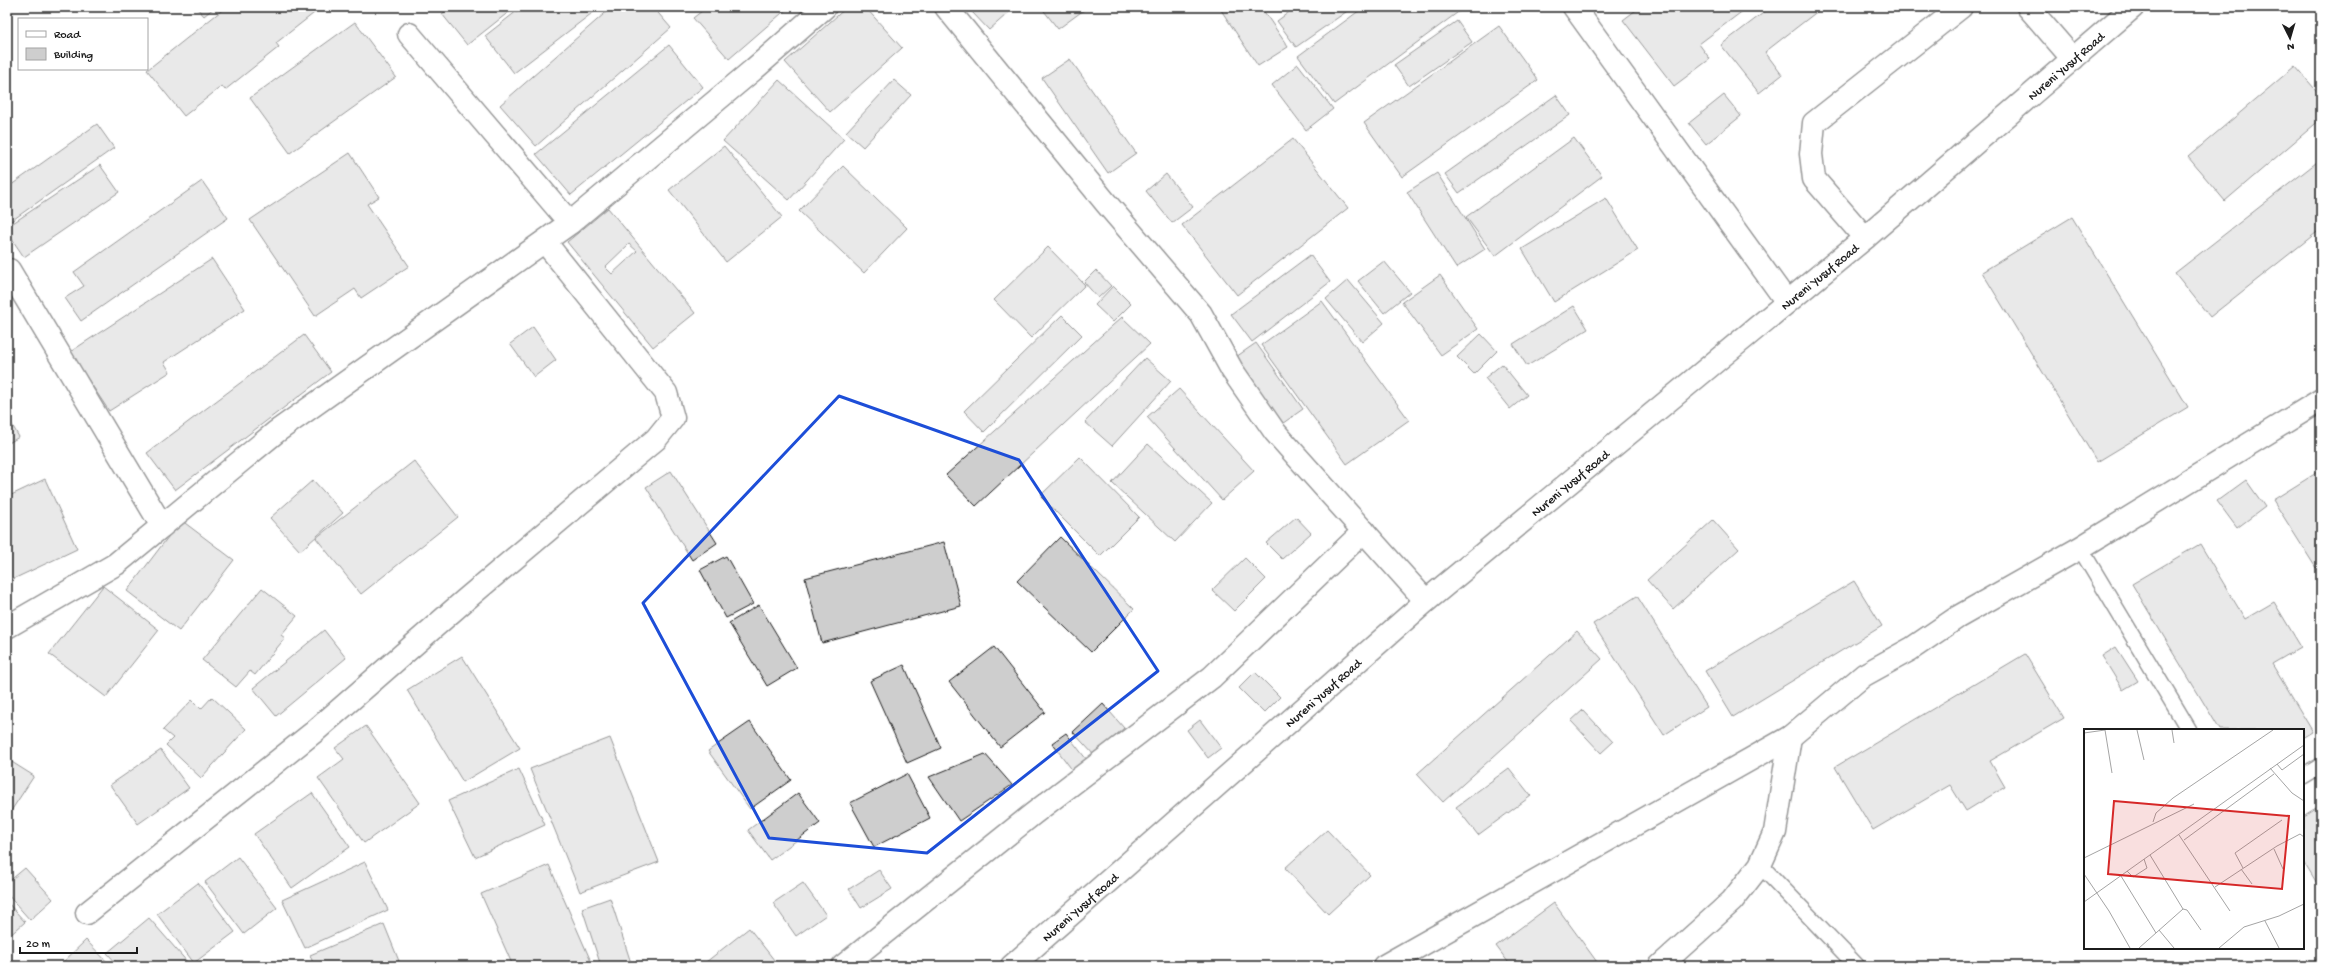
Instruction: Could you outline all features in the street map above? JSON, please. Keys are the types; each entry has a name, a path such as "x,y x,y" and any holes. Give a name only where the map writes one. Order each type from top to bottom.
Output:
{"street":[{"path":"7,627 116,564 276,432 570,224 753,70 825,7"},
{"path":"946,7 1106,203 1201,314 1232,370 1275,432 1426,601"},
{"path":"1574,7 1788,302"},
{"path":"1865,238 1814,179 1811,154 1814,123 1961,7"},
{"path":"2028,7 2073,59"},
{"name":"Nureni Yusuf Road","path":"1012,966 1426,601 1865,238 2133,7"},
{"path":"409,34 570,224"},
{"path":"87,914 314,732 464,601 656,439 673,418 666,393 545,242"},
{"path":"9,270 162,526"},
{"path":"1384,966 1790,737 1864,676 1911,649 1958,617 2080,548 2321,400"},
{"path":"843,966 1033,814 1212,677 1364,531"},
{"path":"1660,966 1732,901 1760,865 1775,832 1790,737"}],"lane":[{"path":"2080,548 2188,729"},
{"path":"2304,776 2321,766"},
{"path":"1760,865 1857,966"}],"highlighted area":[{"path":"839,396 1019,460 1158,671 927,853 769,838 643,603"}],"building":[{"path":"196,7 215,7 204,16"},
{"path":"226,7 316,7 318,10 276,43 279,47 225,90 222,86 184,116 147,70"},
{"path":"451,7 515,7 467,45 442,14"},
{"path":"522,7 600,7 514,73 485,36"},
{"path":"612,7 653,7 671,28 536,146 500,105"},
{"path":"707,7 789,7 729,59 693,18"},
{"path":"847,7 865,7 902,48 830,112 785,62"},
{"path":"977,7 1015,7 989,30 972,12"},
{"path":"1041,7 1088,7 1058,29"},
{"path":"1219,7 1261,7 1288,47 1258,66"},
{"path":"1296,7 1353,7 1296,47 1277,21"},
{"path":"1364,7 1465,7 1334,104 1298,56"},
{"path":"1640,7 1748,7 1699,44 1710,59 1674,86 1623,20"},
{"path":"1771,7 1823,7 1765,52 1782,75 1759,93 1721,45"},
{"path":"1457,21 1472,42 1409,86 1394,65"},
{"path":"355,22 396,77 290,153 250,98"},
{"path":"1499,26 1538,80 1402,177 1364,123"},
{"path":"669,45 703,87 571,195 536,154"},
{"path":"1070,59 1136,153 1108,173 1042,78"},
{"path":"1298,64 1333,109 1306,130 1272,85"},
{"path":"2295,66 2321,96 2321,119 2225,201 2188,157"},
{"path":"779,80 844,139 789,200 723,141"},
{"path":"894,80 911,95 863,147 846,132"},
{"path":"1556,95 1570,115 1459,193 1445,174"},
{"path":"1724,95 1741,116 1706,144 1689,123"},
{"path":"97,124 114,148 7,224 7,188"},
{"path":"1574,138 1602,176 1495,256 1466,217"},
{"path":"1293,139 1348,208 1237,295 1182,225"},
{"path":"724,146 782,217 726,262 669,190"},
{"path":"350,153 379,197 367,204 409,266 361,298 355,289 315,316 250,220"},
{"path":"2321,159 2321,229 2210,317 2175,273"},
{"path":"100,165 119,192 24,257 7,232 7,227"},
{"path":"843,166 907,228 864,273 799,211"},
{"path":"1437,173 1485,249 1456,268 1407,192"},
{"path":"1166,174 1193,207 1172,223 1146,191"},
{"path":"202,181 228,218 81,321 65,298 84,286 74,272"},
{"path":"1606,198 1638,250 1554,302 1522,249"},
{"path":"608,208 695,313 653,347 567,242","holes":["629,244 637,251 612,274 605,267"]},
{"path":"2072,217 2188,407 2097,462 1982,272"},
{"path":"1048,247 1085,285 1031,338 994,300"},
{"path":"1310,255 1330,282 1252,342 1231,314"},
{"path":"212,259 245,309 164,362 170,372 109,411 70,352"},
{"path":"1384,261 1410,292 1384,313 1358,281"},
{"path":"1096,270 1111,286 1098,298 1084,282"},
{"path":"1440,275 1478,329 1441,355 1402,302"},
{"path":"1348,280 1384,323 1362,342 1326,299"},
{"path":"1113,286 1131,304 1113,322 1095,305"},
{"path":"1322,301 1409,420 1347,464 1261,345"},
{"path":"1574,306 1588,329 1527,366 1513,344"},
{"path":"1062,315 1082,335 984,432 964,411"},
{"path":"1122,317 1150,344 976,506 946,475"},
{"path":"533,327 556,360 534,377 510,344"},
{"path":"1481,334 1497,351 1474,374 1457,357"},
{"path":"304,335 331,372 175,490 147,453"},
{"path":"1256,343 1303,409 1279,426 1233,359"},
{"path":"1145,358 1171,381 1112,446 1085,422"},
{"path":"1502,364 1527,395 1510,409 1485,378"},
{"path":"1179,389 1254,471 1222,500 1147,417"},
{"path":"7,416 19,437 7,444"},
{"path":"1148,444 1212,503 1175,542 1112,483"},
{"path":"1080,457 1139,517 1100,556 1040,496"},
{"path":"414,461 458,517 361,594 316,538"},
{"path":"2321,470 2321,565 2316,568 2273,500"},
{"path":"671,471 717,543 692,560 646,487"},
{"path":"45,479 77,549 7,582 7,497"},
{"path":"313,480 343,513 300,551 270,518"},
{"path":"2246,480 2265,507 2237,528 2217,501"},
{"path":"1296,517 1311,533 1282,559 1266,543"},
{"path":"181,520 234,560 179,631 127,591"},
{"path":"1713,520 1739,549 1673,609 1647,580"},
{"path":"1060,537 1134,609 1091,652 1017,581"},
{"path":"944,542 961,606 822,643 805,578"},
{"path":"2200,544 2245,619 2274,602 2301,647 2272,664 2313,732 2304,737 2304,729 2219,729 2132,584"},
{"path":"726,556 753,604 726,618 700,570"},
{"path":"1245,558 1266,579 1234,611 1212,590"},
{"path":"1854,581 1882,626 1733,717 1705,671"},
{"path":"103,586 159,630 106,697 49,654"},
{"path":"262,588 297,616 281,635 285,638 255,675 250,671 236,687 202,660"},
{"path":"1637,596 1707,707 1664,735 1593,624"},
{"path":"759,605 797,668 767,686 729,623"},
{"path":"324,630 346,658 276,716 253,688"},
{"path":"1577,631 1602,659 1443,802 1417,774"},
{"path":"994,647 1045,712 1000,747 949,682"},
{"path":"2116,647 2138,681 2123,690 2102,656"},
{"path":"2025,654 2064,718 1990,761 2005,787 1966,811 1950,785 1873,830 1835,767"},
{"path":"462,656 520,748 463,782 407,690"},
{"path":"904,665 941,748 907,763 870,681"},
{"path":"1255,672 1280,697 1264,713 1239,688"},
{"path":"212,697 246,729 201,778 166,745 173,738 163,730 192,700 201,709"},
{"path":"1103,704 1124,728 1094,755 1073,732"},
{"path":"1583,710 1613,742 1601,753 1571,721"},
{"path":"1200,720 1221,748 1208,758 1187,730"},
{"path":"750,722 791,780 750,809 708,751"},
{"path":"366,726 420,803 364,843 318,778 344,759 335,748"},
{"path":"1066,733 1087,760 1073,771 1052,743"},
{"path":"610,738 659,862 580,892 530,769"},
{"path":"161,750 189,788 138,824 110,785"},
{"path":"985,754 1012,785 959,821 929,777"},
{"path":"7,759 34,776 7,817"},
{"path":"1509,768 1531,796 1478,835 1456,807"},
{"path":"519,769 545,825 475,857 448,801"},
{"path":"907,774 930,818 874,847 850,803"},
{"path":"312,793 350,847 292,888 254,834"},
{"path":"798,793 820,823 770,860 748,830"},
{"path":"2321,805 2321,890 2304,862 2304,815"},
{"path":"1327,830 1370,875 1328,914 1285,868"},
{"path":"238,857 277,908 244,934 205,882"},
{"path":"365,862 388,910 305,948 282,900"},
{"path":"549,865 593,966 513,966 481,894"},
{"path":"25,868 53,899 30,920 7,894 7,883"},
{"path":"879,870 892,889 861,908 849,889"},
{"path":"198,883 235,932 194,963 157,914"},
{"path":"803,883 826,915 796,936 773,903"},
{"path":"610,898 632,966 601,966 582,908"},
{"path":"7,902 25,922 7,938"},
{"path":"1554,903 1597,962 1592,966 1511,966 1496,946"},
{"path":"149,918 189,964 187,966 119,966 107,953"},
{"path":"384,924 401,966 314,966 310,955"},
{"path":"749,928 778,965 701,966"},
{"path":"86,940 111,966 59,966"}]}
